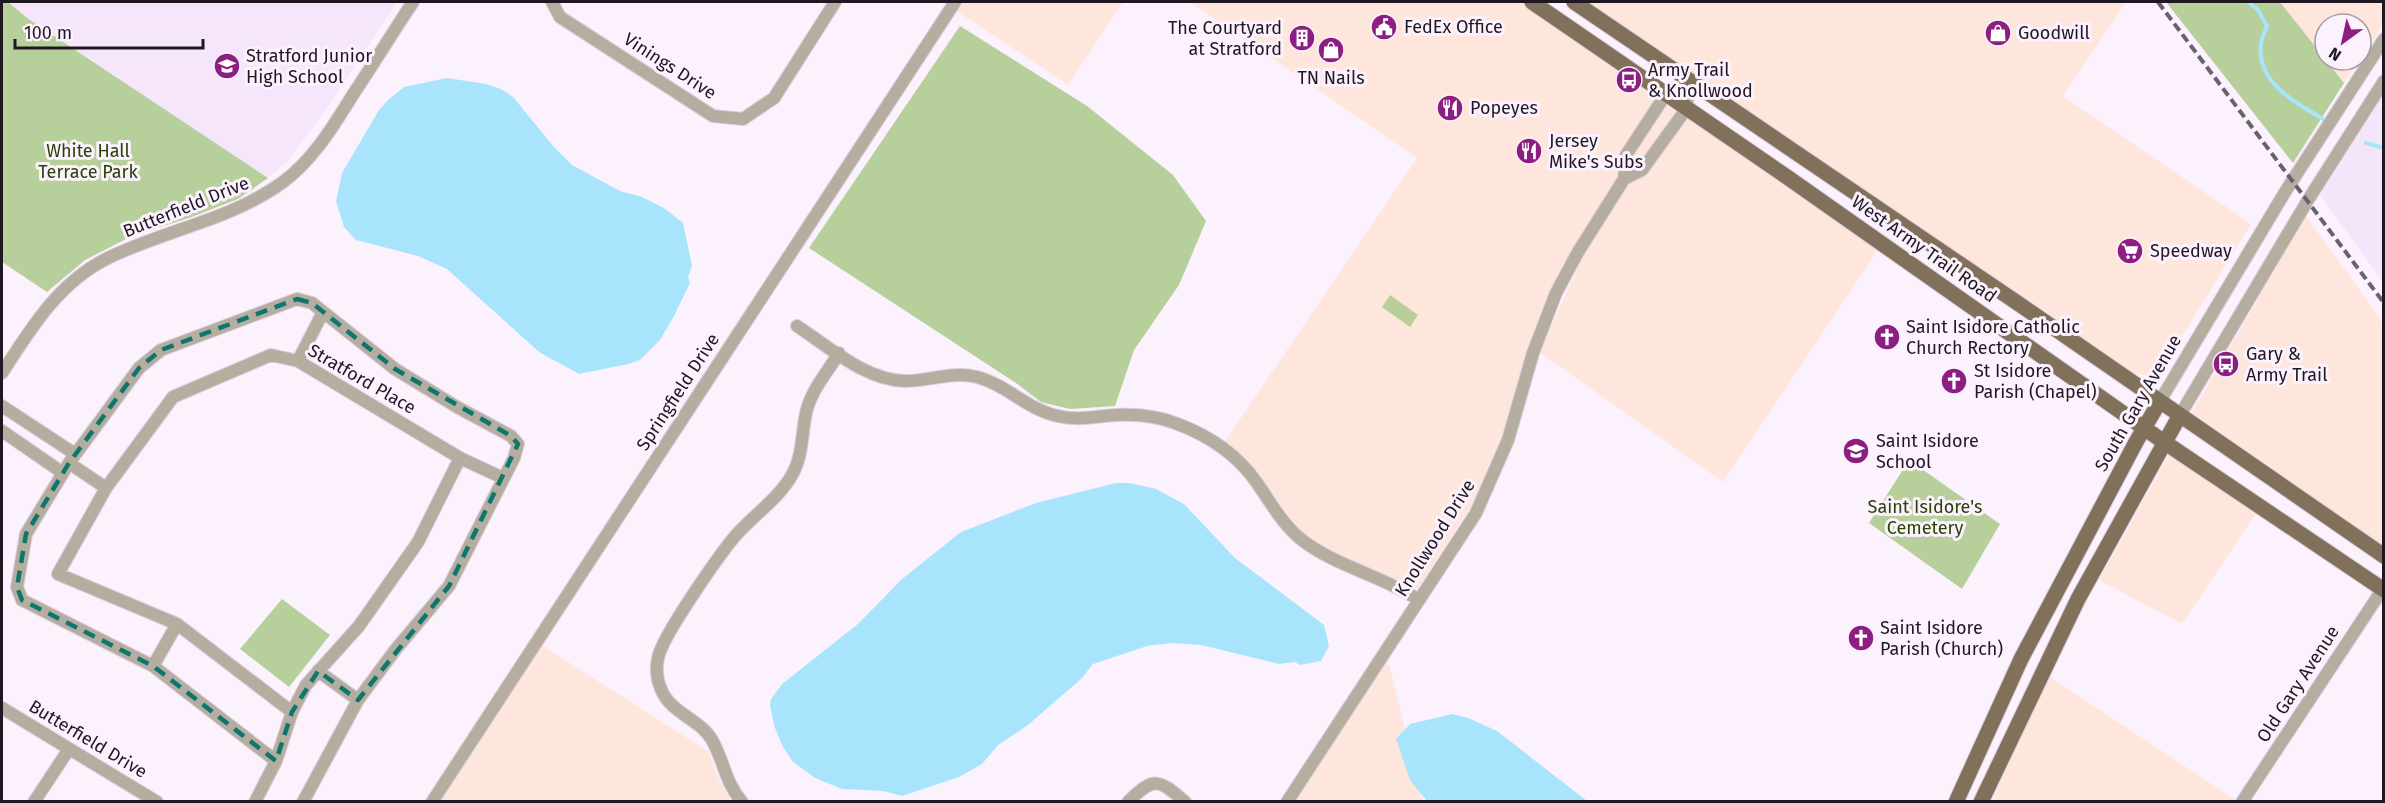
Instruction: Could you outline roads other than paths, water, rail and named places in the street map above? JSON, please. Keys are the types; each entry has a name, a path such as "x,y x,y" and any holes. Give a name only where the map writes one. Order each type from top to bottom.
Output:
{"main road":[{"name":"West Army Trail Road","path":"1532,2 2144,428 2383,589"},
{"name":"West Army Trail Road","path":"1574,2 2384,556"},
{"name":"South Gary Avenue","path":"1956,801 2020,659 2160,401"},
{"path":"1981,801 2065,623 2180,415"}],"street":[{"name":"Butterfield Drive","path":"2,373 46,308 85,272 107,258 141,244 242,208 285,181 309,158 326,137 413,2"},
{"name":"Vinings Drive","path":"552,2 560,17 712,116 743,118 774,98 835,2"},
{"name":"Springfield Drive","path":"432,801 955,2"},
{"name":"South Gary Avenue","path":"2160,401 2285,192 2384,39"},
{"name":"Knollwood Drive","path":"1287,801 1476,513 1508,441 1533,353 1556,293 1578,252 1624,179 1626,155 1666,94 1688,80"},
{"path":"1687,108 1688,80"},
{"path":"2180,415 2308,200 2384,81"},
{"name":"Knollwood Drive","path":"1624,179 1642,170 1687,108"},
{"path":"276,761 153,666 22,600 17,587 26,534 69,463 139,368 161,350 297,299 312,303 395,369 511,436 518,444 514,458 449,586 402,641 358,700 303,801"},
{"path":"298,361 323,312"},
{"path":"797,326 866,371 887,380 906,381 951,375 973,376 996,382 1035,408 1057,416 1082,419 1136,416 1172,422 1189,428 1236,457 1257,483 1275,511 1303,540 1348,565 1401,588 1419,600"},
{"path":"742,801 725,776 712,741 704,730 674,707 662,693 657,678 658,657 666,637 735,537 792,476 800,457 807,409 815,391 839,353"},
{"name":"Stratford Place","path":"292,712 177,624 58,574 106,488 173,397 271,355 298,361 460,458 503,478"},
{"path":"2,406 69,463 106,488"},
{"path":"2,431 69,463"},
{"path":"255,801 276,761 292,712 306,685 359,626 418,542 460,458"},
{"name":"Old Gary Avenue","path":"2242,801 2383,589"},
{"path":"153,666 177,624"},
{"path":"318,671 358,700"},
{"name":"Butterfield Drive","path":"2,708 157,801"},
{"path":"34,801 69,749"},
{"path":"1128,801 1144,787 1161,783 1185,801"}],"water":[{"path":"447,78 486,84 501,89 513,97 572,165 620,191 642,197 664,208 683,223 692,266 688,277 690,283 660,340 640,360 579,374 539,352 447,269 418,256 356,240 344,227 336,201 342,173 379,110 404,87"},
{"path":"1116,483 1129,483 1156,489 1184,504 1235,558 1324,625 1329,646 1321,661 1300,665 1295,662 1279,664 1201,645 1171,643 1147,646 1093,664 1081,679 1028,725 998,745 982,764 959,777 902,796 883,791 842,789 815,778 793,762 783,747 775,728 770,706 771,699 782,684 858,624 902,579 961,532 1036,503"},
{"path":"1452,714 1468,718 1497,731 1587,801 1427,801 1410,780 1396,739 1410,724"}],"waterway":[{"path":"2248,2 2258,10 2267,26 2261,42 2261,58 2272,81 2291,99 2325,120"},
{"path":"2366,143 2384,148"}],"railway":[{"path":"2158,2 2384,303"}],"place":[{"name":"FedEx Office","path":"1384,27"},
{"name":"Goodwill","path":"1998,33"},
{"name":"The Courtyard at Stratford","path":"1302,38"},
{"name":"TN Nails","path":"1331,50"},
{"name":"Stratford Junior High School","path":"227,66"},
{"name":"Army Trail & Knollwood","path":"1629,80"},
{"name":"Popeyes","path":"1450,108"},
{"name":"Jersey Mike's Subs","path":"1529,151"},
{"name":"Speedway","path":"2130,251"},
{"name":"Saint Isidore Catholic Church Rectory","path":"1887,337"},
{"name":"Gary & Army Trail","path":"2226,364"},
{"name":"St Isidore Parish (Chapel)","path":"1954,381"},
{"name":"Saint Isidore School","path":"1856,451"},
{"name":"Saint Isidore Parish (Church)","path":"1861,638"}],"park label":[{"name":"White Hall Terrace Park","path":"88,161"},
{"name":"Saint Isidore's Cemetery","path":"1925,517"}]}
